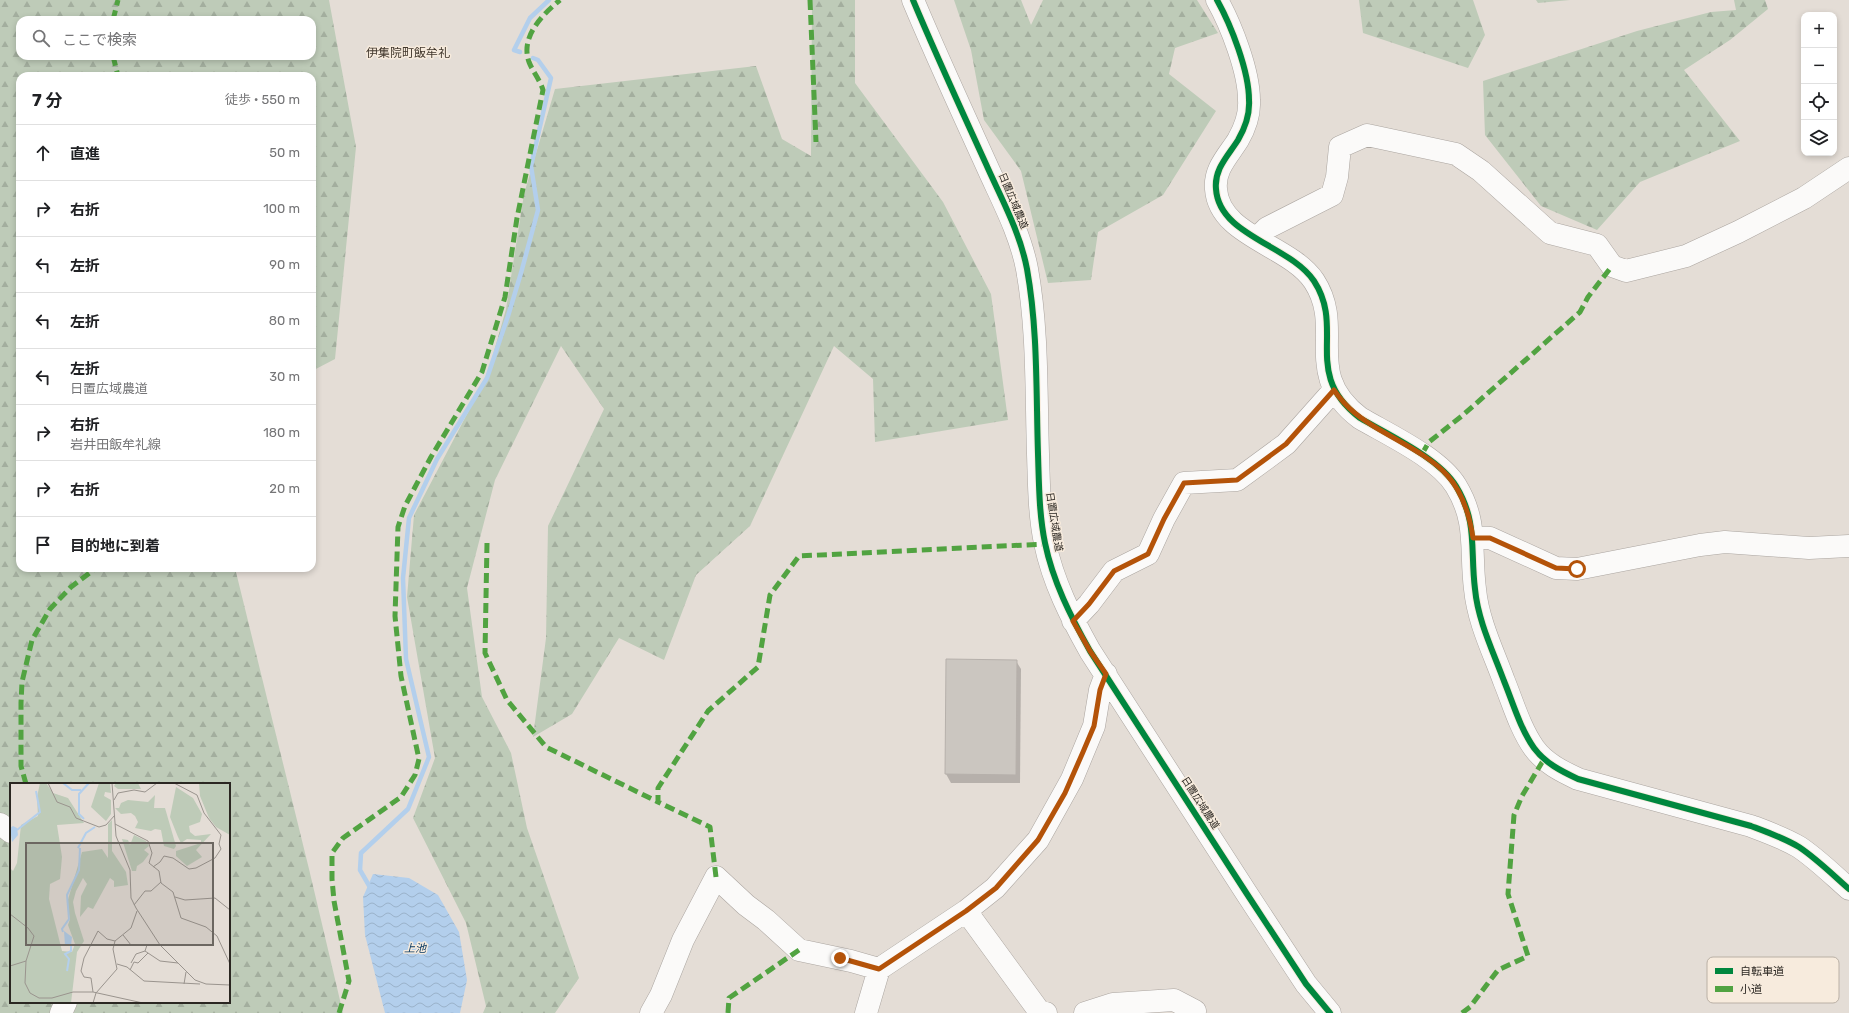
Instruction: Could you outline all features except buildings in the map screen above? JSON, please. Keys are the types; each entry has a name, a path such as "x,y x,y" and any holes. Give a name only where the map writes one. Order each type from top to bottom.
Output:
{"street":[{"name":"日置広域農道","path":"914,0 930,41 1014,227 1027,267 1034,342 1039,499 1045,544 1057,585 1073,621 1090,651 1306,984 1330,1013"},
{"path":"1217,0 1235,38 1250,100 1245,126 1221,165 1217,176 1216,188 1218,202 1224,213 1236,225 1293,260 1306,271 1321,294 1326,308 1326,354 1328,373 1334,390 1341,401 1355,414 1436,464 1456,485 1470,516 1473,538 1474,588 1481,620 1527,735 1534,748 1544,759 1559,770 1578,779 1751,826 1778,836 1798,847 1817,861 1849,889"},
{"path":"1256,238 1267,228 1332,195 1338,177 1340,147 1367,136 1456,154 1481,171 1550,233 1597,245 1612,266 1626,271 1686,256 1738,232 1804,198 1849,168"},
{"path":"1073,621 1089,604 1114,571 1148,554 1164,519 1184,483 1237,480 1286,444 1334,390"},
{"path":"1473,538 1490,538 1556,568 1577,569 1700,545 1725,542 1809,548 1849,546"},
{"path":"866,1013 879,969 966,911 996,888 1038,840 1058,808 1094,726 1100,690 1106,674"},
{"path":"0,824 10,831"},
{"path":"651,1013 661,995 683,940 716,876 746,905 766,920 799,950 879,969"},
{"path":"966,911 1039,1011 1046,1013"},
{"path":"1094,1012 1113,1004 1174,1000 1195,1011 1194,1013"},
{"path":"61,1013 66,1003"}],"green space":[{"path":"0,0 329,0 356,147 335,359 316,369 316,72 16,72 16,572 236,572 343,1013 0,1013"},
{"path":"812,0 855,0 855,83 943,202 991,294 1008,420 875,442 873,379 834,346 750,526 696,575 664,660 619,638 572,714 533,737 546,638 548,526 604,409 561,346 495,480 467,588 482,697 511,753 527,828 579,978 555,1013 483,1013 486,1006 466,923 413,818 435,758 407,597 414,515 487,376 506,309 524,194 555,89 756,66 782,139 811,156"},
{"path":"954,0 1021,0 1031,25 1043,0 1197,0 1218,33 1175,48 1169,74 1216,111 1163,195 1098,232 1091,280 1048,283 1021,171 984,120 971,50"},
{"path":"1359,0 1473,0 1485,35 1468,68 1363,33"},
{"path":"1536,0 1570,0 1538,3"},
{"path":"1734,0 1765,0 1768,9 1730,40 1684,70 1740,141 1640,182 1597,230 1541,206 1485,135 1483,81 1637,31 1711,12 1736,10"}],"water":[{"name":"上池","path":"373,874 409,878 438,895 459,932 467,980 460,1013 385,1013 365,935 363,897"}],"waterway":[{"path":"520,52 514,50 530,18 549,0"},
{"path":"371,889 360,870 361,853 408,809 429,757 406,659 403,578 409,518 437,459 487,378 508,316 538,210 531,166 551,78 538,60 533,58"}],"marked path":[{"path":"114,16 118,0"},
{"path":"339,1013 349,981 334,901 332,853 343,838 401,797 415,775 419,759 401,676 395,616 398,527 405,506 431,457 482,372 505,297 517,218 543,90 529,62 527,53 528,44 534,27 546,12 560,0"},
{"path":"810,0 816,142"},
{"path":"114,60 117,72"},
{"path":"1422,454 1429,442 1463,415 1580,312 1588,297 1612,266"},
{"path":"487,543 485,653 507,700 546,747 658,802"},
{"path":"716,877 710,827 658,802 658,788 708,711 758,667 770,595 799,556 1045,544"},
{"path":"26,783 21,766 21,703 22,682 32,640 50,609 71,587 91,572"},
{"path":"1462,1013 1470,1007 1498,970 1528,956 1508,894 1514,815 1522,796 1544,759"},
{"path":"728,1013 729,998 799,950"}],"cycle path":[{"path":"913,0 1010,215 1024,255 1031,292 1035,338 1039,488 1042,521 1048,557 1058,585 1076,625 1090,651 1306,984 1330,1013"},
{"path":"1217,0 1228,22 1243,62 1248,88 1249,106 1248,116 1243,131 1222,163 1217,175 1216,189 1220,205 1229,218 1242,229 1289,258 1303,269 1314,281 1323,299 1326,317 1328,368 1332,384 1342,401 1360,418 1426,457 1438,466 1456,486 1468,512 1472,536 1475,589 1479,613 1517,715 1534,748 1548,762 1578,779 1751,826 1781,838 1806,852 1849,889"}],"district":[{"name":"伊集院町飯牟礼","path":"408,53"}],"route":[{"path":"840,958 879,969 966,911 996,888 1038,840 1058,808 1094,726 1100,690 1106,674 1090,651 1073,621 1089,604 1114,571 1148,554 1164,519 1184,483 1237,480 1286,444 1334,390 1341,401 1360,418 1422,454 1446,473 1456,485 1464,500 1470,516 1473,538 1490,538 1556,568 1577,569"}]}
